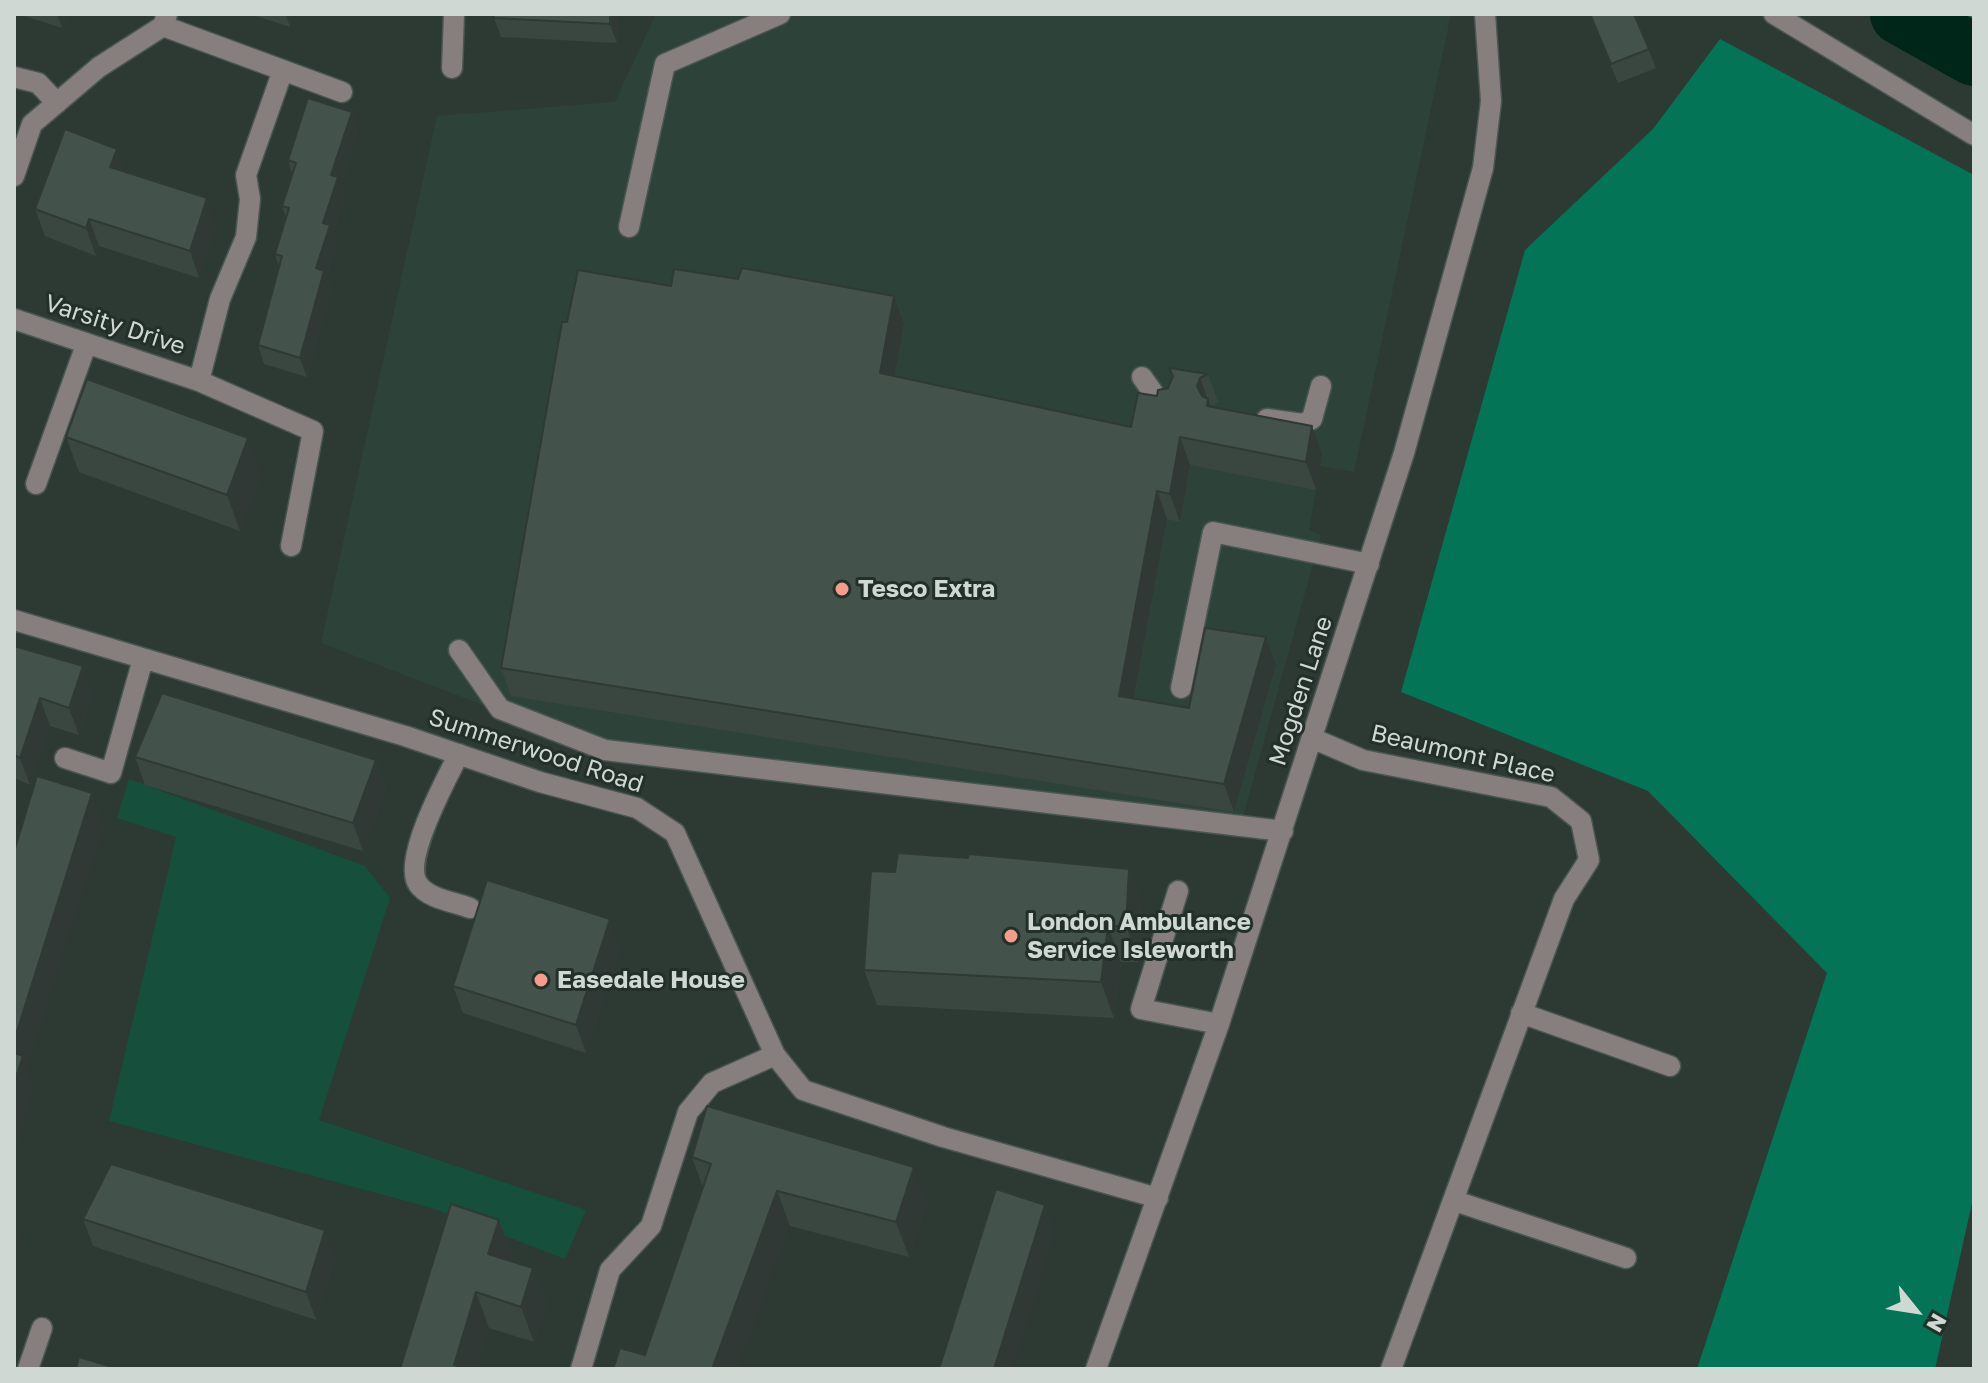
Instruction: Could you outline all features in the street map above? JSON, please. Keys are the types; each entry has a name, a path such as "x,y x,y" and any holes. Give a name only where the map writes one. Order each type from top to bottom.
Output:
{"street":[{"path":"452,68 454,14"},
{"path":"629,227 665,64 780,14"},
{"name":"Mogden Lane","path":"1096,1369 1219,1024 1314,739 1404,453 1483,168 1491,101 1485,14"},
{"path":"1774,14 1974,135"},
{"path":"14,176 32,124 99,67 165,20 342,92"},
{"name":"Varsity Drive","path":"199,381 220,299 246,237 250,199 246,175 283,70"},
{"path":"14,77 38,83 57,103"},
{"name":"Varsity Drive","path":"14,319 199,381 313,431 291,546"},
{"path":"36,484 86,345"},
{"path":"1142,377 1159,401 1170,405"},
{"path":"1248,417 1303,424 1312,419 1321,386"},
{"path":"1181,688 1213,532 1369,564"},
{"name":"Summerwood Road","path":"14,620 459,754 540,782 637,808 675,833 775,1055 803,1090 943,1137 1158,1198"},
{"path":"459,650 500,709 605,750 1283,831"},
{"path":"65,758 111,773 143,659"},
{"name":"Beaumont Place","path":"1314,739 1363,760 1551,797 1581,821 1589,860 1564,899 1391,1369"},
{"path":"459,754 434,805 413,866 418,884 431,895 470,908"},
{"path":"1178,891 1141,1009 1219,1024"},
{"path":"1521,1013 1670,1066"},
{"path":"581,1369 610,1270 651,1226 688,1112 712,1083 775,1055"},
{"path":"1455,1201 1626,1258"},
{"path":"28,1369 42,1328"}],"shaded area":[{"path":"656,14 1451,14 1354,472 1320,466 1309,530 1321,535 1237,838 572,739 321,643 437,116 615,102"}],"green space":[{"path":"1931,14 1974,14 1974,39"},
{"path":"1720,39 1974,175 1974,1194 1935,1369 1697,1369 1827,973 1648,791 1401,692 1525,250 1653,129"},
{"path":"129,779 365,866 390,898 319,1120 586,1210 565,1259 432,1208 109,1121 176,837 117,818"}],"building":[{"path":"494,14 610,14 610,24 494,18"},
{"path":"1590,14 1634,14 1649,49 1611,64"},
{"path":"308,98 352,112 331,175 338,177 323,223 330,225 316,268 324,271 300,358 258,345 282,256 275,254 289,208 282,206 296,163 288,160"},
{"path":"65,129 117,149 110,167 207,198 190,251 89,219 86,228 35,209"},
{"name":"Tesco Extra","path":"742,268 894,296 880,373 1131,427 1138,393 1157,396 1158,390 1168,388 1173,376 1169,368 1208,374 1200,378 1197,386 1202,396 1208,399 1207,406 1312,426 1306,462 1180,437 1170,494 1157,491 1119,696 1189,708 1205,628 1266,637 1224,784 501,668 562,322 567,322 578,270 671,286 674,269 738,279"},
{"path":"87,379 248,438 227,495 66,437"},
{"path":"14,646 83,666 69,708 40,698 20,758 14,755"},
{"path":"162,693 376,760 353,823 135,757"},
{"path":"37,776 92,793 14,1041 14,852"},
{"name":"London Ambulance Service Isleworth","path":"898,853 968,858 969,854 1129,869 1126,926 1108,926 1101,982 864,970 871,871 895,872"},
{"name":"Easedale House","path":"487,880 610,919 576,1025 453,986"},
{"path":"14,1053 23,1056 14,1083"},
{"path":"707,1106 914,1167 896,1222 777,1191 712,1369 613,1369 620,1348 645,1355 711,1164 692,1157"},
{"path":"111,1164 325,1230 306,1292 83,1219"},
{"path":"996,1189 1045,1205 994,1369 939,1369"},
{"path":"451,1204 499,1220 488,1254 533,1268 521,1307 476,1292 454,1365 467,1369 400,1369"},
{"path":"79,1357 119,1369 76,1369"}],"waterway":[{"path":"1901,14 1974,55"}],"place":[{"name":"Tesco Extra","path":"842,589"},
{"name":"London Ambulance Service Isleworth","path":"1011,936"},
{"name":"Easedale House","path":"541,980"}]}
